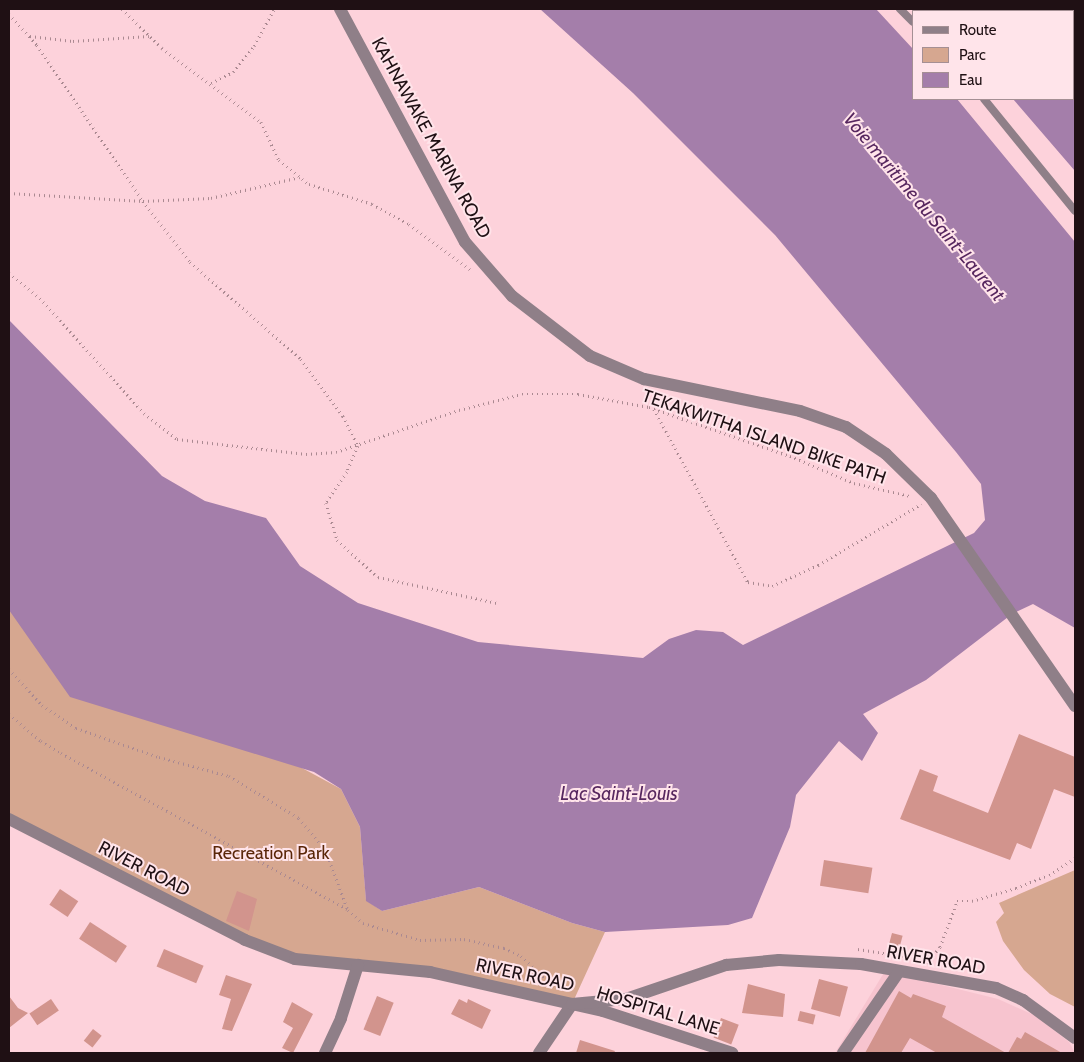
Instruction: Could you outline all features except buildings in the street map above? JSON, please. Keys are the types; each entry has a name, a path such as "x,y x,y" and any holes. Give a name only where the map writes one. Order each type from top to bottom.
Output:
{"street":[{"name":"KAHNAWAKE MARINA ROAD","path":"340,9 465,242 512,296 590,356 644,379 800,411 846,427 886,454 930,498 1024,636 1075,706"},
{"name":"RIVER ROAD","path":"9,819 245,940 295,958 430,972 572,1004 626,999 742,962 779,960 861,964 898,973 938,976 996,988 1024,1000 1075,1038"},
{"path":"325,1053 341,1018 358,965"},
{"path":"843,1053 898,973"},
{"path":"539,1053 572,1004"},
{"name":"HOSPITAL LANE","path":"572,1004 635,1020 732,1053"}],"lane":[{"path":"900,9 912,21"},
{"path":"985,100 1075,211"}],"path":[{"path":"122,9 149,36 261,122 279,160 309,184 372,204 409,224 474,272"},
{"path":"210,84 233,72 254,46 274,9"},
{"path":"9,14 28,36 142,201 190,262 301,359 342,416 358,446 347,472 326,503 337,540 378,577 497,603"},
{"path":"28,36 72,41 149,36"},
{"path":"9,193 142,201 211,198 300,177"},
{"name":"TEKAKWITHA ISLAND BIKE PATH","path":"9,273 40,298 144,414 177,439 306,454 358,446 459,410 522,394 578,394 654,409 790,456 854,483 892,494 930,498"},
{"path":"654,409 748,582 772,586 818,565 930,498"},
{"path":"9,669 42,706 76,728 159,757 229,776 300,818 326,851 348,910"},
{"path":"9,714 41,742 348,910 363,922 401,936 420,940 464,939 504,948 521,956 556,987"},
{"path":"918,960 926,963 940,947 957,901 972,901 1016,888 1049,875 1075,858"},
{"path":"854,949 874,949 909,958"}],"shaded area":[{"path":"885,971 998,999 1036,1016 1069,1042 1075,1053 835,1053"}],"green space":[{"name":"Recreation Park","path":"9,610 341,789 360,827 366,900 382,911 479,887 572,923 605,932 572,1004 431,972 295,959 9,819"},
{"path":"1075,870 1075,1007 1050,994 1024,970 1003,941 996,922 1004,913 999,903"}],"water":[{"name":"Lac Saint-Louis","path":"540,9 876,9 912,48 912,100 958,100 1075,242 1075,628 1033,604 1012,614 926,680 863,714 878,733 862,761 839,741 796,795 790,827 752,918 728,925 605,932 572,923 479,887 382,911 366,901 360,827 341,789 314,772 70,697 9,610 9,320 162,476 205,501 266,518 300,566 358,603 478,642 643,658 669,639 696,630 723,632 743,645 974,533 985,520 981,484 775,235 633,93"},
{"path":"935,9 1075,9 1075,171 1014,100 1074,100 1074,10"}],"water label":[{"name":"Voie maritime du Saint-Laurent","path":"924,207"}]}
